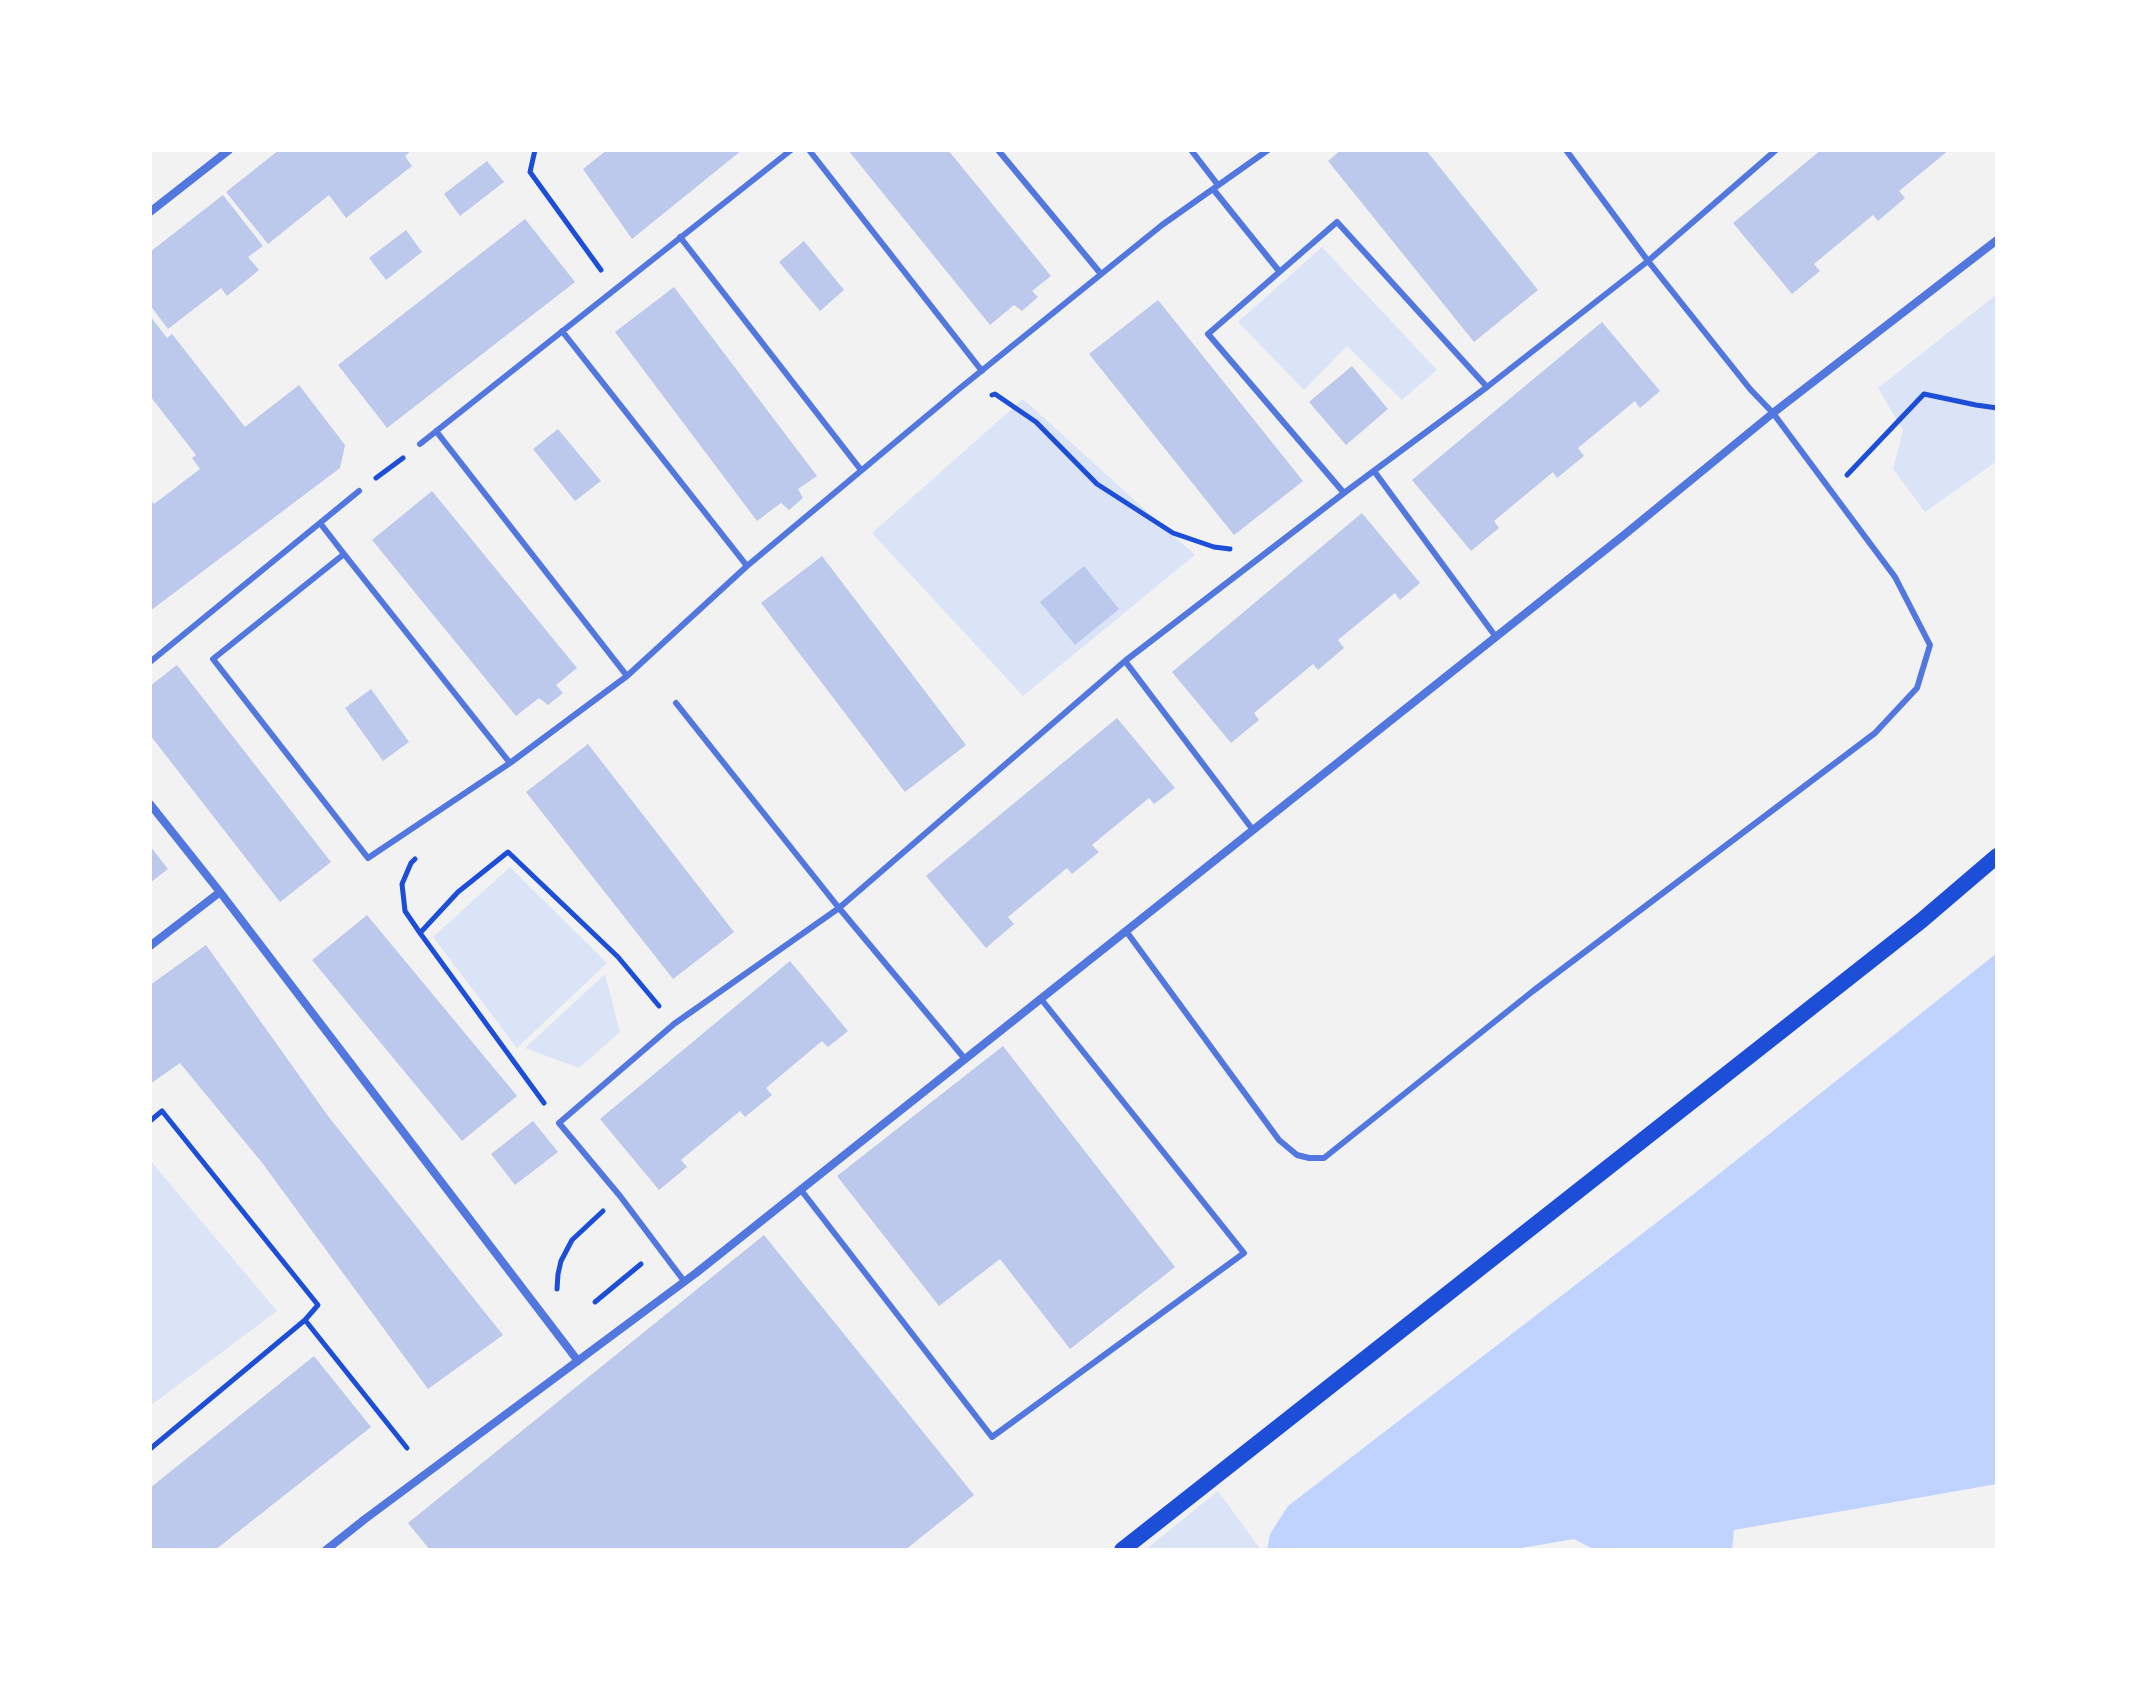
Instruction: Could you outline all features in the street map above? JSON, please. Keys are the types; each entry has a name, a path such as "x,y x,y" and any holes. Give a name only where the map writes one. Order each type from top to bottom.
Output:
{"main road":[{"path":"1122,1550 1921,921 1997,856"}],"street":[{"path":"150,212 229,150"},
{"path":"326,1550 801,1190 1773,413 1997,240"},
{"path":"150,804 578,1361"},
{"path":"150,946 220,892"}],"lane":[{"path":"420,444 791,150"},
{"path":"809,150 982,371"},
{"path":"998,150 1101,274"},
{"path":"1191,150 1279,271"},
{"path":"344,554 213,659 368,858 510,763 627,676 747,566 861,470 1101,274 1268,150"},
{"path":"1126,931 1279,1140 1297,1155 1324,1158 1533,991 1875,733 1917,688 1930,645 1895,577 1773,413 1750,389 1648,261 1566,150"},
{"path":"684,1281 620,1196 559,1123 674,1024 839,908 1125,661 1648,261 1776,150"},
{"path":"1344,493 1208,334 1337,222 1487,387"},
{"path":"680,237 861,470"},
{"path":"562,331 747,566"},
{"path":"436,431 627,676"},
{"path":"1374,471 1496,637"},
{"path":"150,662 359,491"},
{"path":"320,523 510,763"},
{"path":"1125,661 1253,830"},
{"path":"676,703 839,908 965,1059"},
{"path":"801,1190 992,1437 1244,1253 1041,999"}],"path":[{"path":"535,150 530,172 615,288"},
{"path":"995,394 1036,422 1097,484 1173,533 1214,547 1266,554"},
{"path":"1832,492 1924,394 1997,408"},
{"path":"359,491 420,444"},
{"path":"420,933 458,892 508,852 618,957 674,1024"},
{"path":"420,854 411,863 402,884 405,911 559,1123"},
{"path":"150,1121 162,1111 318,1305 305,1320 150,1449"},
{"path":"557,1289 561,1261 572,1240 620,1196"},
{"path":"595,1302 660,1248"},
{"path":"305,1320 407,1448"}],"shaded area":[{"path":"1322,247 1437,370 1402,400 1347,346 1304,390 1238,322"},
{"path":"1997,294 1997,461 1925,512 1893,469 1903,430 1878,388"},
{"path":"1023,399 1195,555 1023,696 872,533"},
{"path":"510,867 607,963 517,1048 433,937"},
{"path":"605,974 620,1032 579,1068 525,1048"},
{"path":"150,1160 277,1311 150,1406"},
{"path":"1218,1491 1261,1550 1145,1550"}],"water":[{"path":"1997,953 1997,1484 1734,1530 1732,1550 1595,1550 1574,1539 1510,1550 1267,1550 1270,1534 1288,1506 1695,1193"}],"building":[{"path":"279,150 412,150 405,156 412,166 346,218 329,195 268,244 226,192"},
{"path":"607,150 742,150 632,239 583,169"},
{"path":"848,150 948,150 1051,276 1032,291 1038,297 1022,311 1014,305 990,325"},
{"path":"1341,150 1426,150 1538,290 1474,342 1328,161"},
{"path":"1821,150 1949,150 1899,191 1905,198 1878,221 1873,215 1814,264 1820,271 1792,294 1733,223"},
{"path":"487,161 504,182 460,216 444,194"},
{"path":"223,195 263,246 248,257 259,270 227,296 221,288 168,329 150,305 150,252"},
{"path":"525,219 575,282 387,428 338,365"},
{"path":"406,230 422,252 386,280 369,258"},
{"path":"804,241 844,290 820,311 779,262"},
{"path":"674,287 817,476 798,489 803,498 789,510 781,503 757,521 615,332"},
{"path":"1158,300 1303,481 1234,535 1089,354"},
{"path":"150,316 167,338 172,334 245,427 299,385 345,445 340,468 150,611 150,505 200,469 192,458 196,455 150,396"},
{"path":"1602,322 1660,391 1640,408 1635,401 1578,448 1584,456 1557,478 1553,472 1494,521 1499,528 1471,551 1412,480"},
{"path":"1352,366 1388,409 1346,445 1309,402"},
{"path":"558,429 601,481 575,501 533,449"},
{"path":"432,491 577,668 556,685 563,693 548,705 539,698 516,716 372,540"},
{"path":"1362,513 1420,583 1400,600 1395,593 1338,640 1344,648 1318,670 1313,664 1254,713 1259,720 1231,743 1172,672"},
{"path":"822,556 966,745 905,792 761,603"},
{"path":"1084,566 1119,609 1075,645 1040,602"},
{"path":"177,665 331,862 280,902 150,735 150,686"},
{"path":"371,689 409,742 383,761 345,708"},
{"path":"1117,718 1175,788 1154,804 1149,798 1092,845 1099,852 1072,874 1067,868 1008,917 1014,924 986,948 926,876"},
{"path":"588,744 734,932 673,979 526,792"},
{"path":"150,846 168,869 150,883"},
{"path":"367,915 517,1096 462,1141 312,960"},
{"path":"206,945 328,1116 503,1335 428,1389 263,1164 180,1063 150,1084 150,985"},
{"path":"790,961 848,1031 828,1047 822,1041 766,1088 772,1095 745,1117 740,1111 681,1160 687,1167 659,1190 600,1119"},
{"path":"1003,1046 1175,1267 1070,1349 1000,1259 939,1306 837,1176"},
{"path":"533,1121 558,1152 515,1185 491,1154"},
{"path":"764,1235 974,1495 905,1550 430,1550 408,1523"},
{"path":"314,1356 371,1427 215,1550 150,1550 150,1488"}]}
